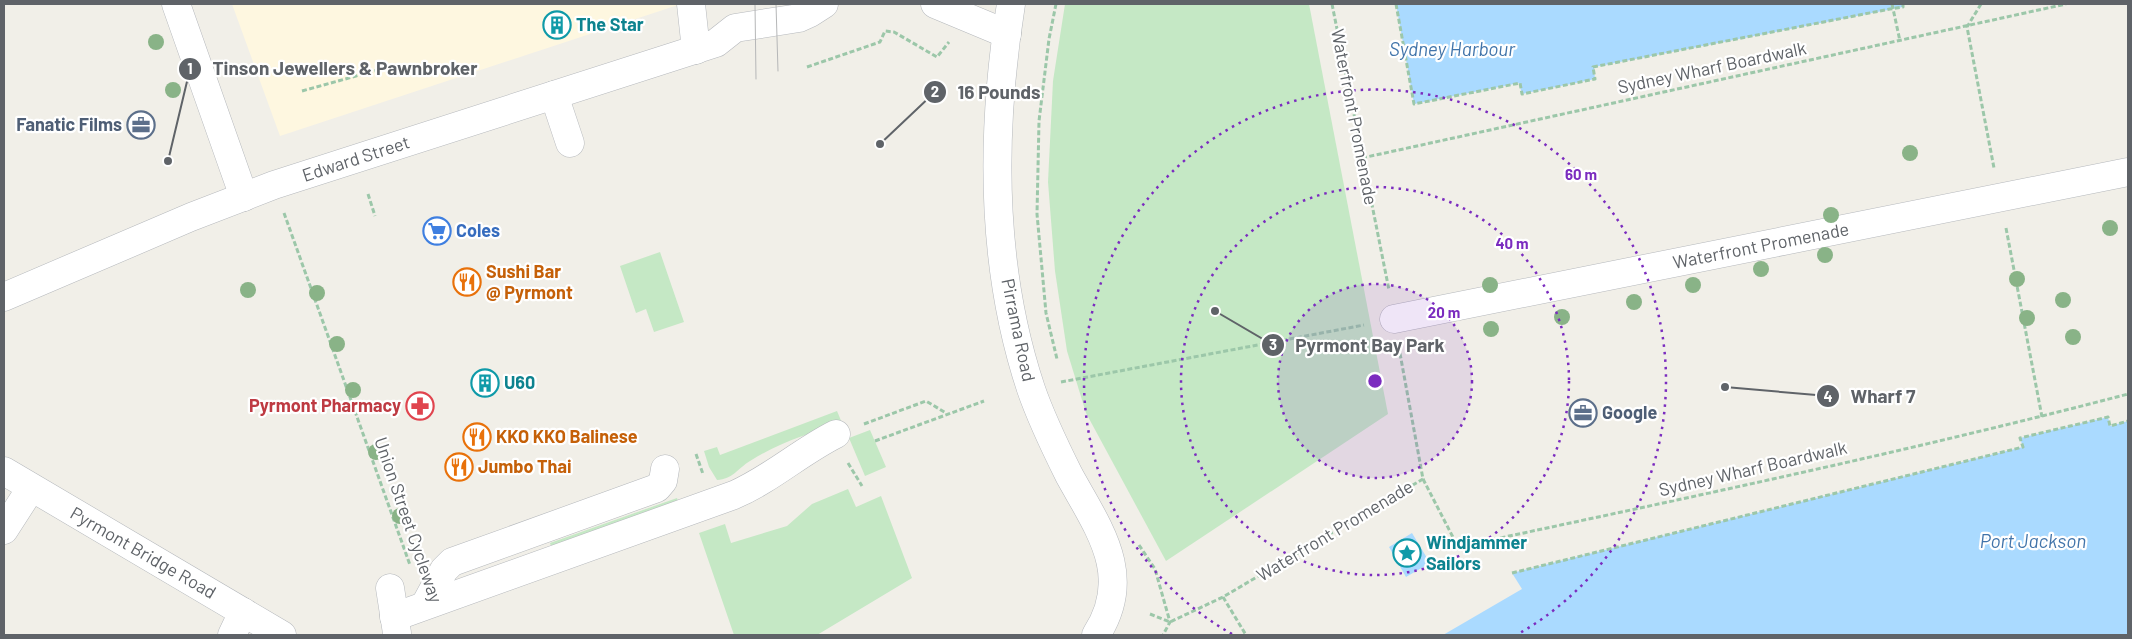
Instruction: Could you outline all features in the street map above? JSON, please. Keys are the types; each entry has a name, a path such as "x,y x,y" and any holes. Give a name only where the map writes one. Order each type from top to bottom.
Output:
{"street":[{"path":"176,4 244,196"},
{"path":"692,4 706,47 735,28 799,18 824,4"},
{"path":"935,4 1007,34"},
{"name":"Pirrama Road","path":"1011,4 999,106 998,169 1001,230 1008,291 1031,388 1057,451 1093,517 1111,557 1110,603 1096,635"},
{"name":"Edward Street","path":"4,297 192,217 274,185 706,47"},
{"path":"554,95 570,142"},
{"name":"Waterfront Promenade","path":"1394,319 2128,172"},
{"path":"390,588 396,626 425,605 734,495 756,485 813,446 846,431"},
{"path":"425,605 444,570 452,562 657,488 663,481 665,469"},
{"name":"Pyrmont Bridge Road","path":"4,471 238,624 282,635"},
{"path":"4,530 32,488"}],"path":[{"path":"1056,4 1049,39 1040,121 1038,214 1046,313 1058,365"},
{"name":"Waterfront Promenade","path":"1170,622 1223,597 1423,479 1394,319 1332,4"},
{"path":"1396,4 1414,104 1520,83 1522,94 1595,79 1593,67 1903,7 1902,4"},
{"path":"1892,4 1900,42"},
{"path":"1967,27 1982,4"},
{"name":"Sydney Wharf Boardwalk","path":"1362,158 1900,42 2066,4"},
{"path":"807,67 880,42 885,31 894,32 937,57 948,44 950,36"},
{"path":"302,91 385,68"},
{"path":"368,194 375,216"},
{"name":"Union Street Cycleway","path":"295,245 425,605"},
{"path":"1031,388 1394,319"},
{"path":"1060,373 1066,390"},
{"name":"Sydney Wharf Boardwalk","path":"1423,479 1458,547 1740,487 2042,417 2128,394"},
{"path":"846,431 926,401 946,413"},
{"path":"875,441 946,413 984,401"},
{"path":"1512,573 2023,447 2020,438 2108,417 2110,426 2128,421"},
{"path":"1137,540 1155,569 1170,622 1163,635"},
{"path":"1223,597 1246,635"},
{"path":"1150,614 1170,622"}],"shaded area":[{"path":"232,4 681,4 280,136"}],"green space":[{"path":"1065,4 1309,4 1388,414 1166,561 1086,413 1067,351 1055,271 1048,182 1053,81"},
{"path":"660,252 684,322 654,332 646,309 636,313 620,266"},
{"path":"837,411 842,423 772,449 750,461 727,478 717,480 709,467 704,451 717,447 720,455"},
{"path":"870,430 886,467 865,476 849,438"},
{"path":"848,489 856,507 881,496 912,578 817,635 734,635 699,533 725,524 731,543 787,526 812,504"},
{"path":"677,498 679,504 552,549 550,543"}],"water":[{"name":"Sydney Harbour","path":"1396,4 1902,4 1903,7 1594,67 1595,79 1522,94 1519,83 1414,104"},
{"name":"Port Jackson","path":"2108,417 2110,426 2128,421 2128,635 1443,635 1522,589 1512,573 2023,447 2020,438"},
{"path":"1412,533 1430,563 1406,577 1389,547","holes":["1408,548 1416,560 1410,564 1402,552"]}],"tram line":[{"path":"755,4 756,79"},
{"path":"776,4 778,71"}],"place":[{"name":"The Star","path":"557,25"},
{"name":"Fanatic Films","path":"141,125"},
{"name":"16 Pounds","path":"880,144"},
{"name":"Tinson Jewellers & Pawnbroker","path":"168,161"},
{"name":"Coles","path":"437,231"},
{"name":"Sushi Bar @ Pyrmont","path":"467,282"},
{"name":"Pyrmont Bay Park","path":"1215,311"},
{"name":"U60","path":"485,383"},
{"name":"Wharf 7","path":"1725,387"},
{"name":"Pyrmont Pharmacy","path":"420,406"},
{"name":"Google","path":"1583,413"},
{"name":"KKO KKO Balinese","path":"477,437"},
{"name":"Jumbo Thai","path":"459,467"},
{"name":"Windjammer Sailors","path":"1407,553"}]}
